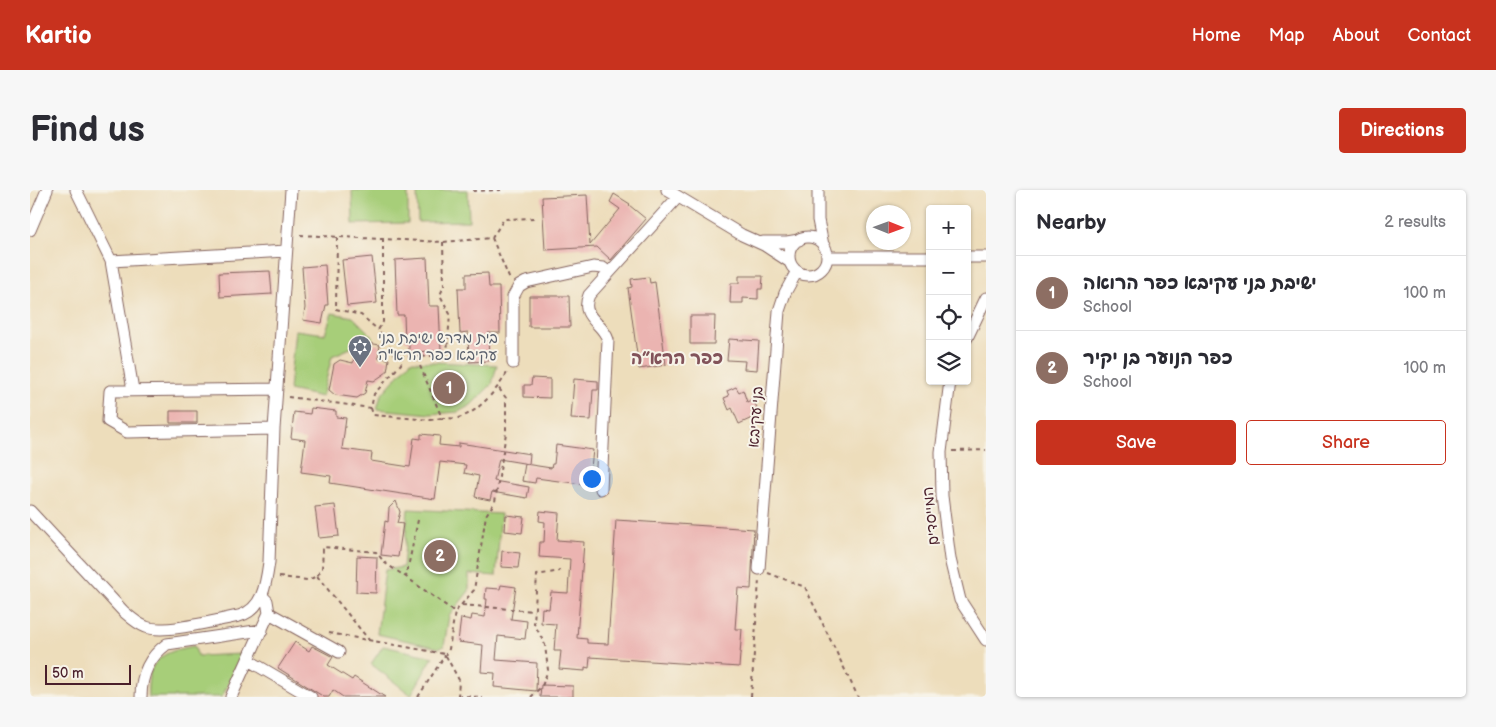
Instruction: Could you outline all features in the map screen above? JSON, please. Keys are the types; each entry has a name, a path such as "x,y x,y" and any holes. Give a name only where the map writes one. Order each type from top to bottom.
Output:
{"street":[{"path":"30,230 47,190"},
{"path":"76,190 111,261 134,390"},
{"path":"30,510 123,611 145,627 163,629 239,616 248,613 256,606 262,596 267,575 276,392 291,190"},
{"path":"667,190 758,242 805,275 816,273 825,264 827,256 818,220 818,196"},
{"path":"794,266 790,251 801,239 815,217 818,196"},
{"path":"601,488 608,340 606,334 589,315 585,304 589,296 678,197"},
{"path":"758,242 774,243 814,238 823,245"},
{"path":"111,261 286,251"},
{"path":"827,256 926,257"},
{"path":"971,257 986,257"},
{"name":"בני עקיבא","path":"760,569 779,311 794,266"},
{"path":"512,363 513,297 519,286 526,282 593,267 603,268 609,273"},
{"path":"971,330 986,298"},
{"name":"המייסדים","path":"949,385 941,452 942,496 950,559 960,600 986,640"},
{"path":"274,428 127,432 108,421 110,390 276,392"},
{"path":"231,697 269,613 267,601 262,596"},
{"path":"269,613 339,652"},
{"path":"140,697 144,672 158,650 167,644 262,630"},
{"path":"248,660 311,697"}],"path":[{"path":"473,191 503,190"},
{"path":"492,238 504,219 536,218"},
{"path":"287,234 443,242 492,238"},
{"path":"337,237 336,309 361,315 378,330 396,356 419,357 447,353 450,314 440,295 444,286 443,242"},
{"path":"492,238 515,291"},
{"path":"378,330 383,322 383,239"},
{"path":"402,356 400,364 374,394 371,408 373,415 430,420 457,418 471,413 498,388 512,363"},
{"path":"419,357 420,366 442,418"},
{"path":"418,697 449,649 455,612 474,590 486,514 495,502 506,433 506,398 498,388"},
{"path":"276,392 371,408"},
{"path":"941,452 986,450"},
{"path":"406,577 418,520"},
{"path":"267,575 308,580 317,576 322,569 324,547 376,552 385,563 455,612"},
{"path":"751,697 760,569 805,587 858,697"},
{"path":"531,697 542,686 548,670 545,645 534,623 537,575 560,571"},
{"path":"317,576 369,640"},
{"path":"462,605 534,611"},
{"path":"321,631 445,654"},
{"path":"445,654 459,680 458,697 483,697"}],"green space":[{"path":"352,190 408,190 408,223 353,224"},
{"path":"417,190 468,190 469,221 418,222"},
{"path":"332,313 353,317 374,338 332,356 322,397 289,390 295,330 325,334"},
{"path":"411,361 497,365 492,384 471,405 458,412 431,414 377,409 381,395"},
{"path":"408,509 501,514 496,576 469,574 469,591 449,616 444,646 439,648 377,634 385,570 403,567"},
{"path":"194,646 198,656 243,654 222,697 148,697 150,674 158,660 173,651"},
{"path":"383,646 433,657 411,695 371,664"}],"building":[{"path":"614,194 630,204 646,219 611,260 597,247 545,250 542,197 587,195 590,245 620,209 610,202"},
{"path":"372,257 377,303 347,306 342,260"},
{"path":"427,258 429,306 439,306 441,351 409,352 409,341 405,341 404,315 397,315 395,260"},
{"path":"325,265 328,305 326,305 322,323 303,320 305,308 302,267"},
{"path":"270,271 272,294 220,297 219,273"},
{"path":"488,273 489,287 499,287 500,333 488,333 489,361 469,362 468,332 460,333 458,288 466,288 466,274"},
{"path":"739,276 763,276 762,289 758,289 758,299 743,298 743,303 730,303 731,283 739,283"},
{"path":"649,277 650,283 655,282 666,365 639,369 628,288 632,287 631,279"},
{"path":"529,296 569,296 570,327 529,327"},
{"path":"690,316 715,316 714,344 690,344"},
{"path":"729,339 759,341 757,370 744,369 745,361 727,360"},
{"name":"בית מדרש ישיבת בני עקיבא כפר הרא\"ה","path":"368,343 380,345 378,358 389,359 387,372 374,381 368,380 365,393 357,398 335,395 329,390 334,364 340,360 353,363 355,353"},
{"path":"532,378 550,379 550,398 524,397 524,385 531,385"},
{"path":"574,379 598,381 598,390 593,390 591,420 571,419"},
{"path":"736,387 739,392 743,390 747,402 753,399 758,410 752,412 754,417 739,424 732,408 729,410 724,398 729,396 727,391"},
{"path":"311,408 336,411 336,417 346,418 342,449 372,453 371,461 410,467 414,438 421,439 421,434 440,436 439,445 459,447 459,443 530,454 529,464 499,459 494,481 529,487 527,498 492,492 490,500 475,497 479,476 464,473 466,465 440,462 435,499 330,483 331,476 301,472 305,440 291,438 294,412 310,414"},
{"path":"170,411 197,411 197,423 170,423"},
{"path":"556,445 593,450 589,485 536,478 535,483 522,481 525,464 551,468 552,464 554,464"},
{"path":"396,501 400,512 397,523 403,524 398,557 381,555 385,521 388,522 389,508"},
{"path":"335,505 339,536 319,538 315,507"},
{"path":"540,511 559,513 557,540 584,542 577,638 587,639 587,643 608,644 616,520 754,529 751,589 738,588 735,629 742,629 739,667 590,657 589,668 585,667 585,671 559,669 561,651 554,651 556,624 541,623 542,608 549,609 551,592 568,593 570,559 539,557 540,542 544,542 545,522 539,521"},
{"path":"506,515 524,517 522,533 505,531"},
{"path":"502,551 520,553 518,568 501,567"},
{"path":"357,556 377,557 376,593 356,592"},
{"path":"501,585 516,587 511,619 527,621 525,639 498,636 496,660 537,663 536,691 494,687 495,673 481,672 483,645 458,642 461,618 471,620 472,615 485,617 486,588 500,589"},
{"path":"295,642 309,651 312,646 333,657 328,665 352,680 354,677 385,697 343,697 333,690 329,697 324,697 278,668"},
{"path":"541,685 573,686 573,697 540,697"}],"place":[{"name":"בית מדרש ישיבת בני עקיבא כפר הרא\"ה","path":"360,368"},
{"name":"ישיבת בני עקיבא כפר הרואה","path":"449,388"},
{"name":"כפר הנוער בן יקיר","path":"440,556"}],"district":[{"name":"כפר הרא״ה","path":"677,358"}]}
